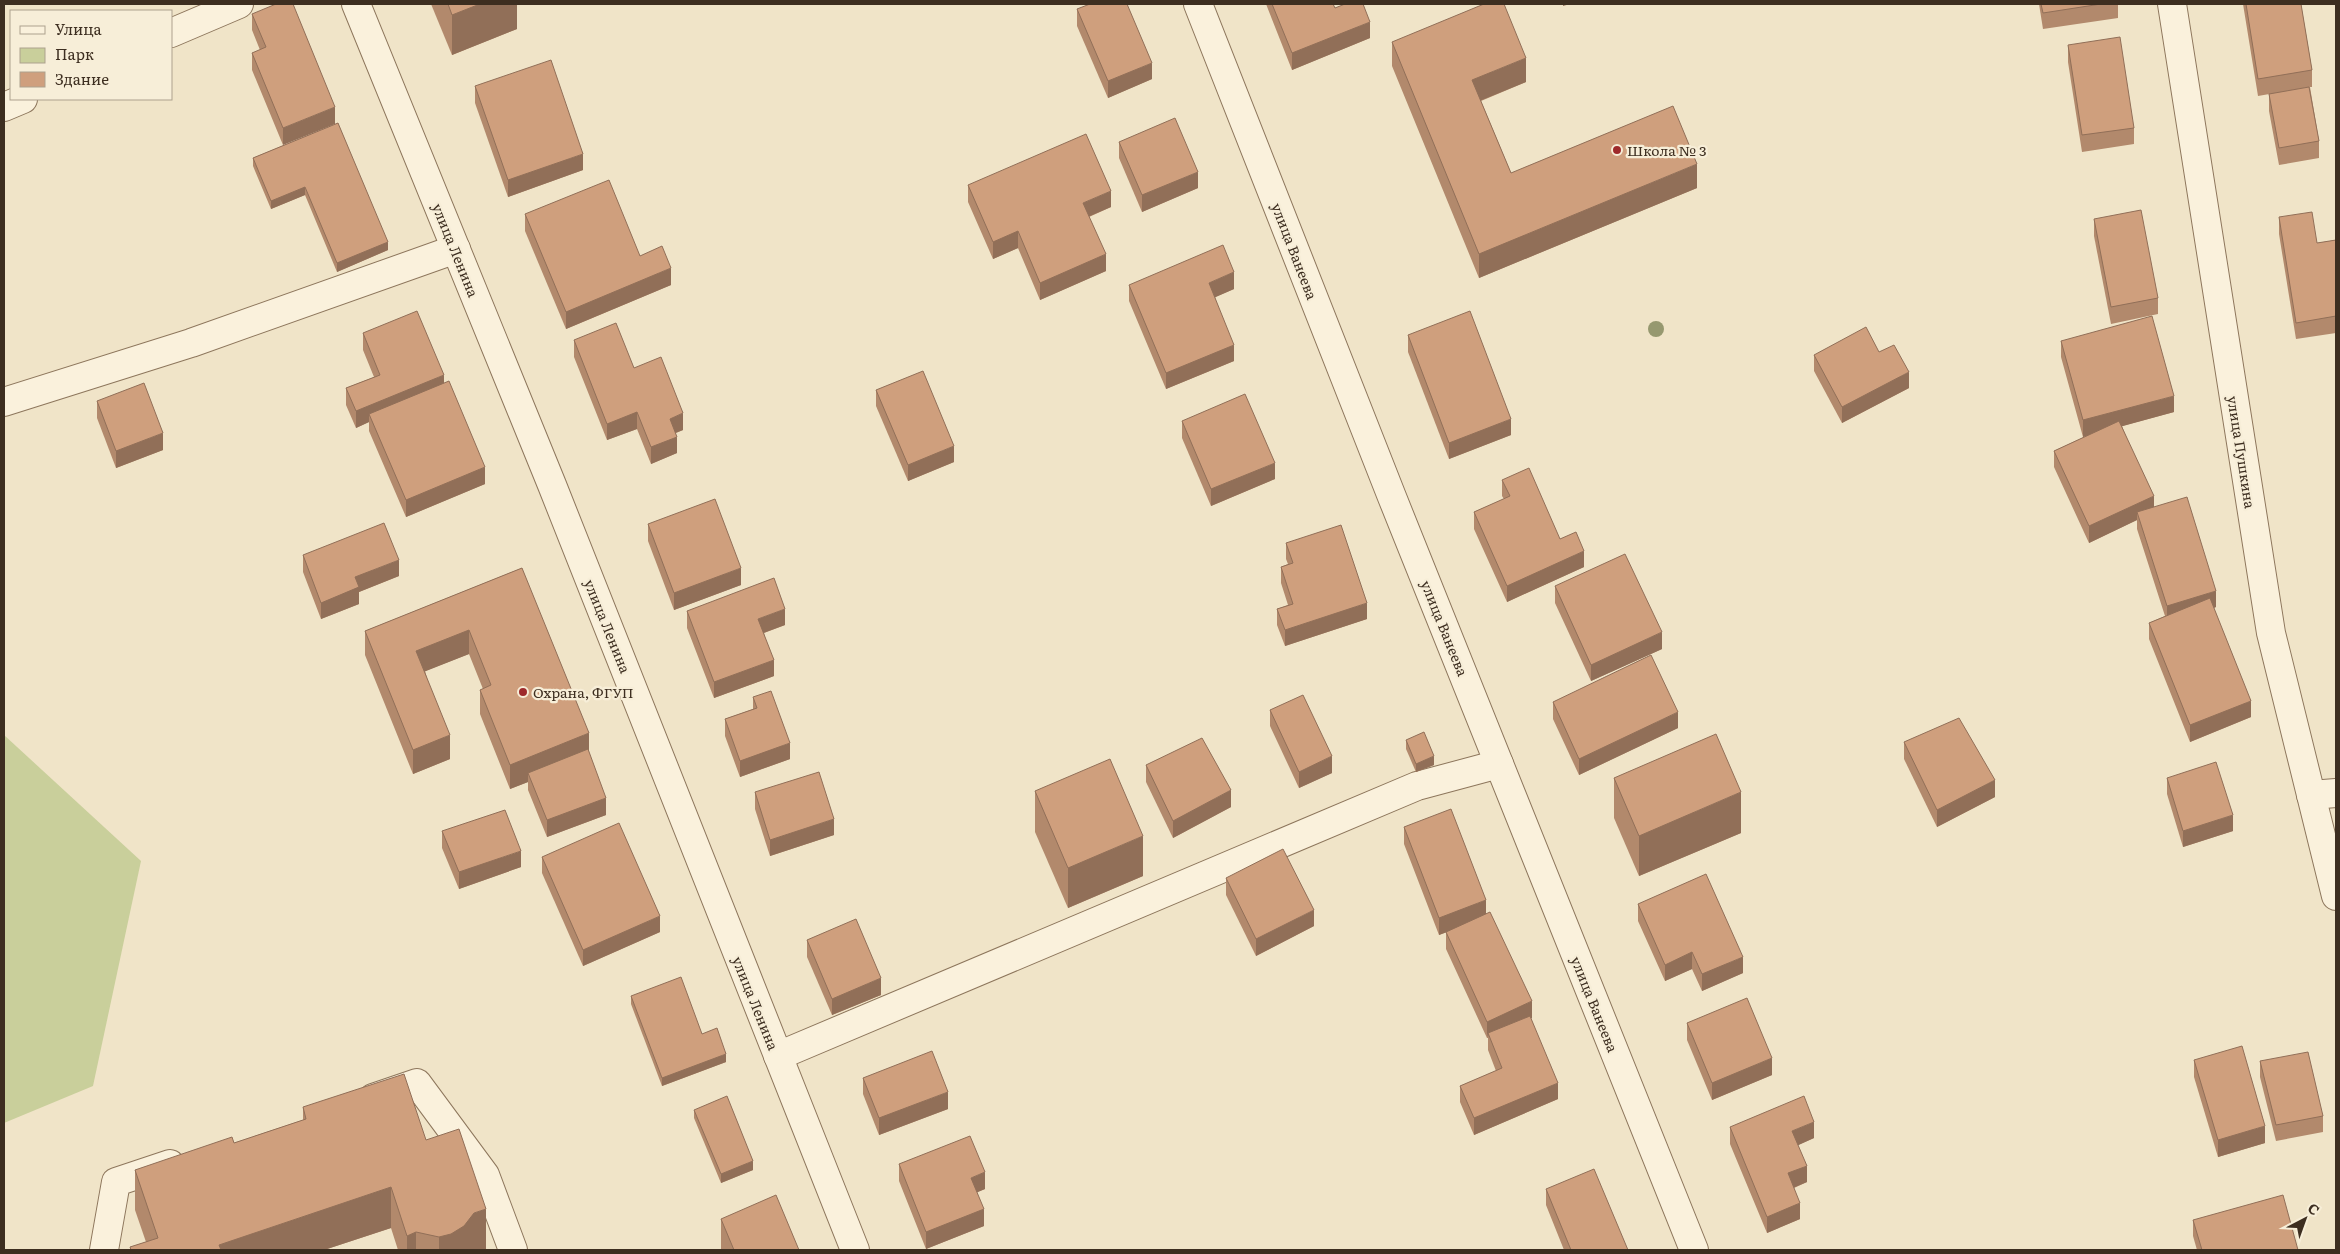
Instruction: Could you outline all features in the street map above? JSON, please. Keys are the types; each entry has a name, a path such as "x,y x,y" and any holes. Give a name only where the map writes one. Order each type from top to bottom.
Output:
{"street":[{"path":"172,33 239,4"},
{"name":"улица Ленина","path":"356,4 549,476 855,1250"},
{"name":"улица Ванеева","path":"1198,4 1694,1250"},
{"name":"улица Пушкина","path":"2172,4 2271,633 2324,794 2336,896"},
{"path":"4,107 20,100"},
{"path":"4,402 200,339 456,249"},
{"path":"778,1056 1417,786 1499,764"},
{"path":"351,1105 417,1083 485,1175 513,1250"},
{"path":"104,1250 116,1182 192,1157"}],"green space":[{"path":"4,735 141,861 93,1086 4,1123"}],"building":[{"path":"276,4 293,4 335,107 283,128 252,53 266,47 252,14"},
{"path":"448,4 480,4 452,15"},
{"path":"1090,4 1127,4 1152,63 1108,81 1077,9"},
{"path":"1272,4 1333,4 1335,8 1345,4 1363,4 1370,22 1292,53"},
{"path":"1484,4 1504,4 1526,58 1472,80 1511,173 1673,106 1697,164 1479,254 1392,42"},
{"path":"2041,4 2101,4 2043,13"},
{"path":"2246,4 2301,4 2312,70 2258,79"},
{"path":"2120,37 2134,128 2082,135 2068,45"},
{"path":"551,60 583,154 508,180 475,86"},
{"path":"2309,87 2319,141 2279,148 2269,94"},
{"path":"1175,118 1198,172 1142,195 1119,142"},
{"path":"338,123 388,242 337,263 305,187 271,201 253,158"},
{"path":"1086,134 1111,191 1083,203 1106,254 1040,283 1018,231 993,242 968,185"},
{"path":"609,180 640,256 662,246 671,268 566,312 525,214"},
{"path":"2141,210 2158,298 2111,307 2094,219"},
{"path":"2312,212 2317,243 2336,240 2336,316 2296,323 2279,217"},
{"path":"1223,245 1234,272 1209,283 1234,345 1166,373 1129,285"},
{"path":"417,311 444,375 356,411 346,388 380,375 363,333"},
{"path":"1470,311 1511,419 1449,443 1408,335"},
{"path":"2152,316 2174,396 2083,420 2061,341"},
{"path":"616,323 634,368 661,357 683,413 670,419 677,437 651,447 637,412 607,424 574,340"},
{"path":"1866,327 1879,352 1894,345 1909,372 1842,407 1814,355"},
{"path":"923,371 954,446 908,465 876,390"},
{"path":"449,381 485,467 406,500 369,414"},
{"path":"144,383 163,433 116,451 97,401"},
{"path":"1245,394 1275,463 1211,489 1182,421"},
{"path":"2119,421 2154,496 2089,526 2054,451"},
{"path":"1529,468 1560,539 1576,532 1584,551 1507,586 1474,512 1510,496 1502,480"},
{"path":"2187,497 2216,591 2167,606 2137,512"},
{"path":"715,499 741,568 674,593 648,524"},
{"path":"384,523 399,560 355,577 359,587 321,603 303,555"},
{"path":"1341,525 1367,603 1285,630 1277,609 1293,604 1281,567 1293,563 1286,543"},
{"path":"1625,554 1662,632 1591,665 1555,586"},
{"name":"Охрана, ФГУП","path":"522,568 589,733 510,765 480,690 491,685 469,630 416,651 450,735 413,750 365,631"},
{"path":"774,578 785,609 758,619 774,660 714,682 687,611"},
{"path":"2210,598 2251,701 2190,725 2149,623"},
{"path":"1651,655 1678,712 1579,759 1553,702"},
{"path":"771,691 790,743 740,761 725,719 757,708 753,697"},
{"path":"1303,695 1332,756 1299,772 1270,710"},
{"path":"1959,718 1995,780 1937,810 1904,742"},
{"path":"1424,732 1434,756 1416,764 1406,740"},
{"path":"1716,734 1741,792 1639,836 1614,778"},
{"path":"1202,738 1231,790 1173,821 1146,765"},
{"path":"588,749 606,798 547,820 528,773"},
{"path":"1110,759 1143,836 1068,868 1035,791"},
{"path":"2216,762 2233,815 2183,831 2167,778"},
{"path":"819,772 834,819 770,840 755,792"},
{"path":"1451,809 1486,900 1439,918 1404,827"},
{"path":"505,810 521,851 459,872 442,831"},
{"path":"619,823 660,916 583,950 542,857"},
{"path":"1283,849 1314,910 1256,939 1226,878"},
{"path":"1706,874 1743,957 1702,974 1692,952 1665,965 1638,904"},
{"path":"1490,912 1532,1001 1487,1022 1446,932"},
{"path":"856,919 881,978 832,999 807,940"},
{"path":"681,977 702,1034 717,1028 726,1054 662,1078 631,996"},
{"path":"1747,998 1772,1058 1712,1083 1687,1023"},
{"path":"1530,1016 1558,1083 1474,1118 1460,1086 1502,1068 1488,1033"},
{"path":"2242,1046 2265,1126 2218,1140 2194,1060"},
{"path":"932,1051 948,1092 879,1118 863,1078"},
{"path":"2308,1052 2323,1116 2276,1125 2260,1061"},
{"path":"404,1074 426,1140 459,1129 486,1209 474,1213 464,1226 451,1234 439,1237 416,1232 407,1236 391,1187 219,1245 221,1250 131,1250 130,1247 158,1238 135,1170 232,1137 234,1143 306,1119 303,1107"},
{"path":"727,1096 753,1161 721,1174 694,1110"},
{"path":"1804,1096 1814,1122 1792,1131 1807,1166 1788,1173 1800,1203 1767,1217 1730,1127"},
{"path":"970,1136 985,1172 971,1178 984,1209 926,1232 899,1164"},
{"path":"1594,1169 1628,1250 1571,1250 1546,1189"},
{"path":"776,1195 799,1250 734,1250 721,1219"},
{"path":"2283,1195 2298,1250 2202,1250 2193,1220"}],"place":[{"name":"Школа № 3","path":"1617,150"},
{"name":"Охрана, ФГУП","path":"523,692"}]}
